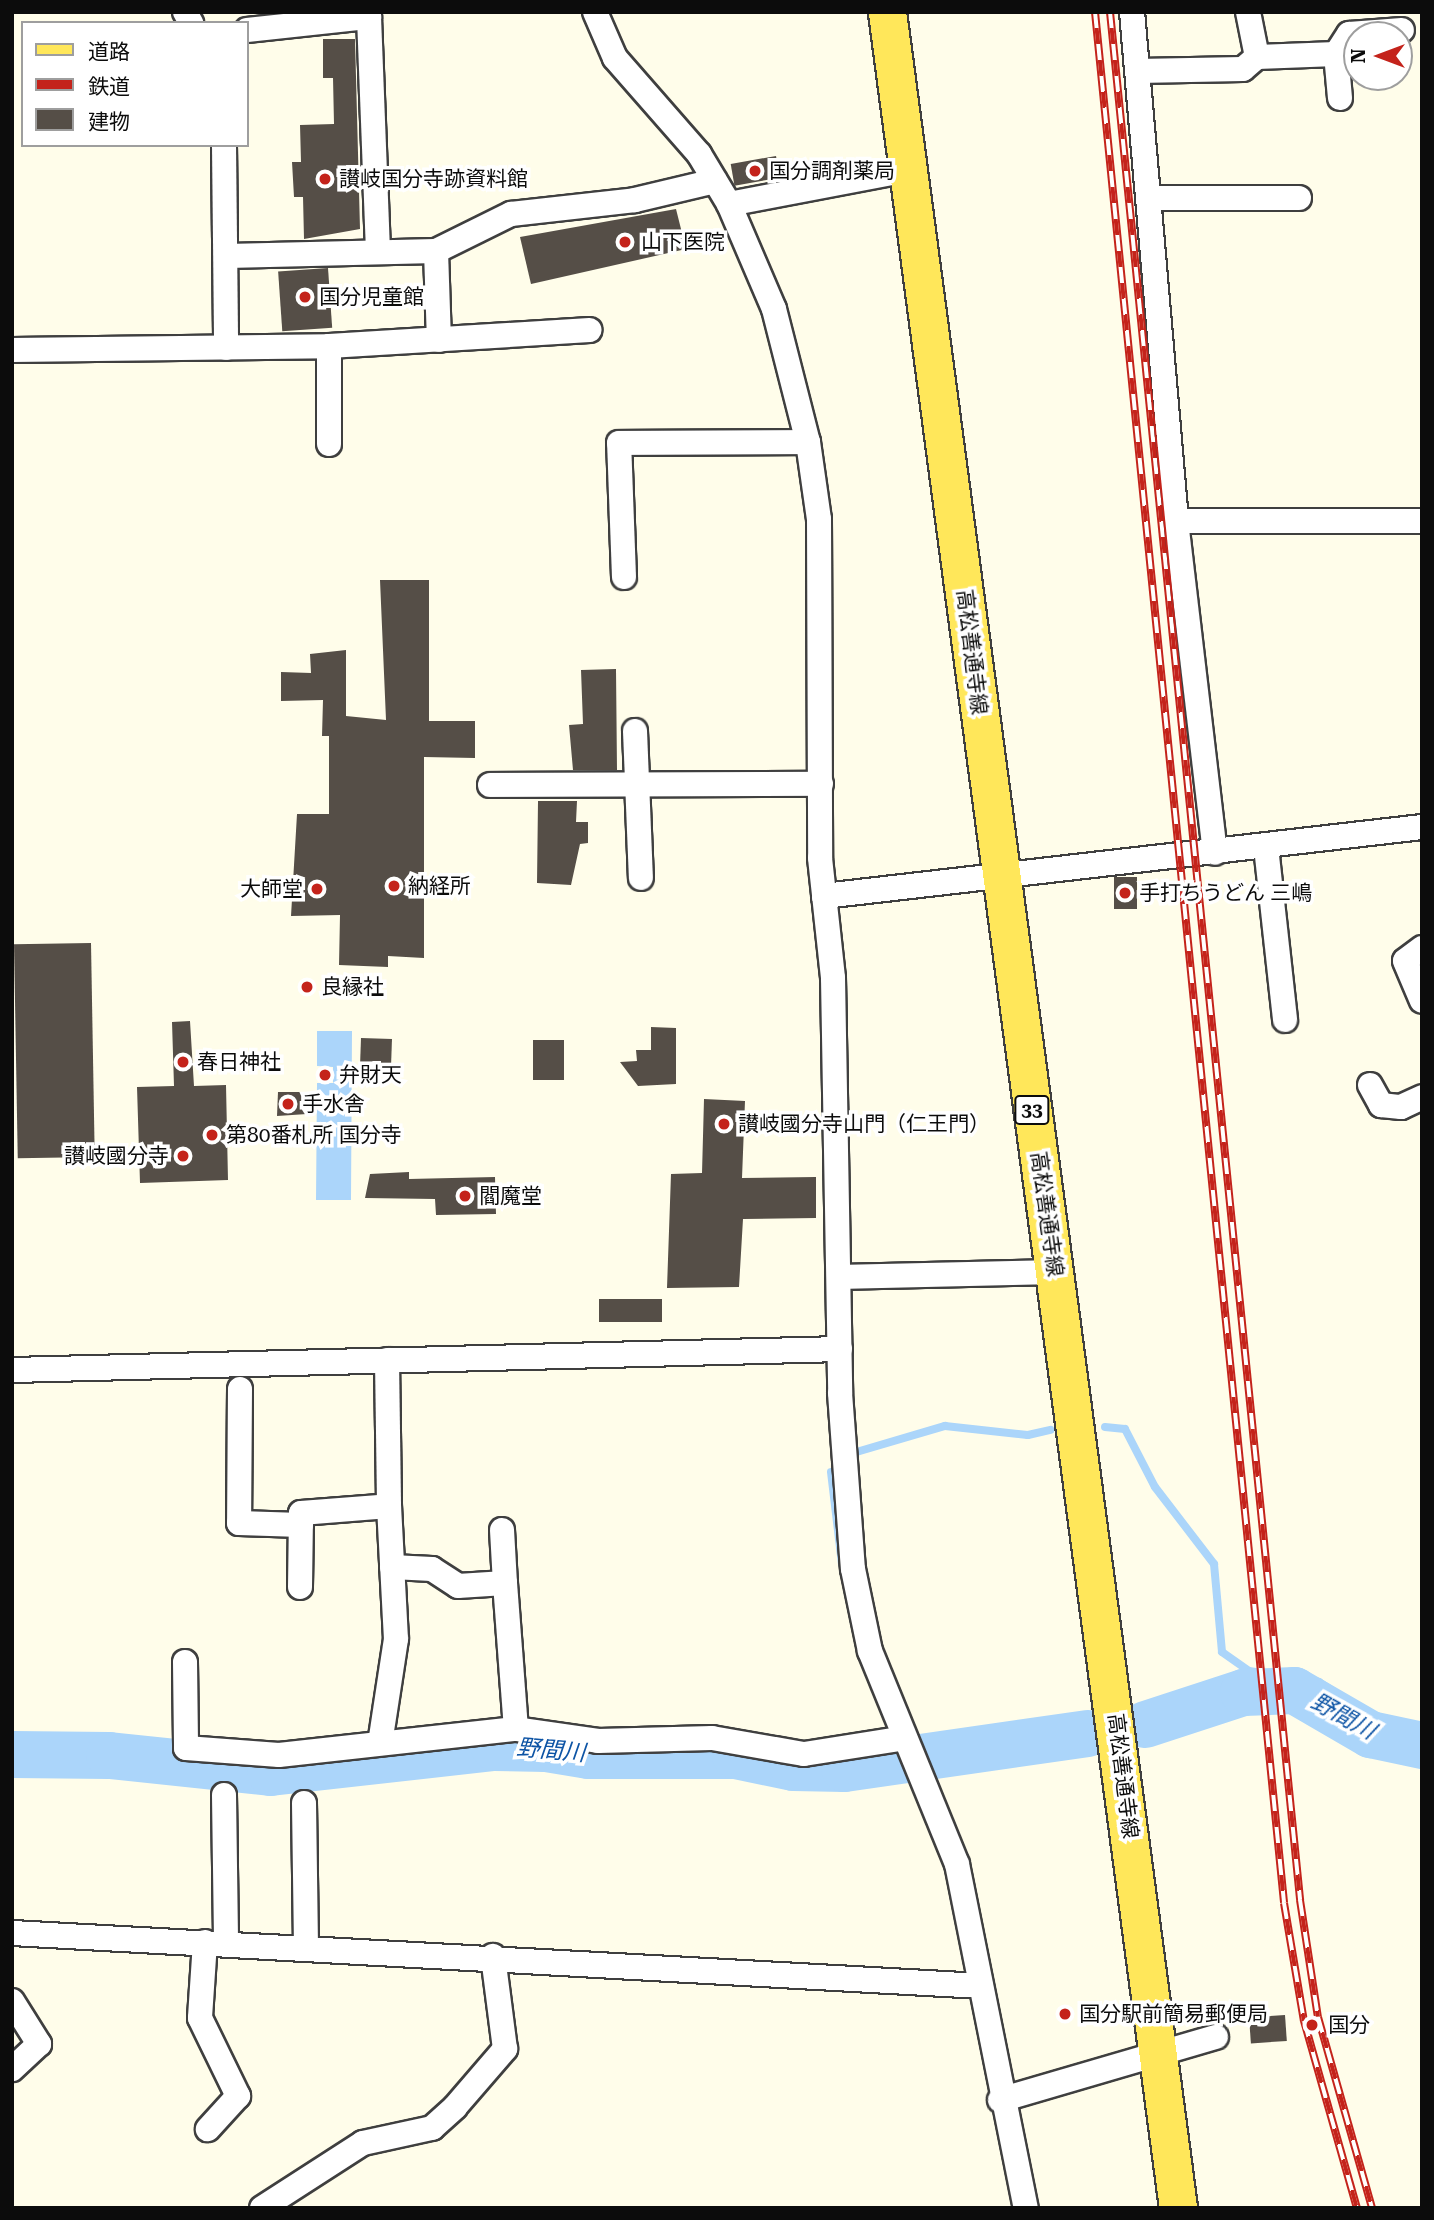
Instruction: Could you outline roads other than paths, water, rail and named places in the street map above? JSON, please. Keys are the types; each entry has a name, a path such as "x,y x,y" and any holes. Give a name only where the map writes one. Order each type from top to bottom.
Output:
{"main road":[{"name":"高松善通寺線","path":"887,12 1178,2208"}],"street":[{"path":"595,12 615,58 715,180 729,204 774,309 808,442 819,519 824,896 836,1038 840,1349 853,1569 870,1651 957,1864 1000,2100 1026,2208"},
{"path":"1132,12 1176,522 1215,853"},
{"path":"1248,12 1257,57"},
{"path":"248,30 369,17 378,252"},
{"path":"1340,98 1335,54 1343,43"},
{"path":"1138,71 1243,69 1257,57 1335,54"},
{"path":"223,147 227,256 226,348"},
{"path":"729,204 908,170"},
{"path":"227,256 436,251 511,214 635,200 715,180"},
{"path":"1148,198 1299,198"},
{"path":"436,251 439,340"},
{"path":"12,350 329,346 590,330"},
{"path":"329,346 329,444"},
{"path":"624,577 619,443 808,442"},
{"path":"1176,522 1422,521"},
{"path":"635,731 635,786 641,878"},
{"path":"490,785 821,784"},
{"path":"824,896 1000,874 1215,853 1422,827"},
{"path":"1266,847 1285,1020"},
{"path":"1422,948 1405,961 1422,1001"},
{"path":"1370,1085 1381,1105 1401,1107 1422,1097"},
{"path":"839,1277 1055,1272"},
{"path":"12,1370 840,1349"},
{"path":"380,1743 396,1639 387,1360"},
{"path":"240,1390 239,1523 300,1525"},
{"path":"300,1587 300,1513 390,1506"},
{"path":"502,1530 516,1729"},
{"path":"392,1567 432,1569 458,1586 505,1583"},
{"path":"185,1662 186,1748 279,1755 516,1729 598,1741 712,1738 804,1754 911,1751"},
{"path":"208,2129 238,2096 200,2018 215,1942 224,1795"},
{"path":"304,1804 306,1947"},
{"path":"12,1933 493,1956 981,1986"},
{"path":"262,2208 363,2143 432,2128 455,2107 505,2049 493,1956"},
{"path":"12,2001 39,2044 12,2069"},
{"path":"1000,2100 1216,2037"}],"water":[{"path":"317,1031 352,1031 351,1200 316,1200 317,1083 333,1083 333,1067 317,1066"}],"waterway":[{"path":"853,1453 945,1426 1028,1435 1050,1430"},
{"path":"1105,1427 1125,1429 1155,1487 1214,1564 1222,1652 1249,1671 1319,1682 1416,1744"},
{"path":"831,1472 842,1564"},
{"name":"野間川","path":"1145,1724 1243,1692 1294,1690 1370,1734 1422,1745"},
{"name":"野間川","path":"12,1754 109,1755 270,1772 494,1747 546,1748 588,1755 735,1755 793,1767 844,1768 1088,1733"}],"railway":[{"path":"1095,12 1284,1903 1304,2021 1357,2208"},
{"path":"1110,12 1300,1900 1318,2017 1372,2208"}],"place":[{"name":"国分調剤薬局","path":"755,171"},
{"name":"讃岐国分寺跡資料館","path":"325,179"},
{"name":"山下医院","path":"625,242"},
{"name":"国分児童館","path":"305,297"},
{"name":"納経所","path":"394,886"},
{"name":"大師堂","path":"317,889"},
{"name":"手打ちうどん 三嶋","path":"1125,893"},
{"name":"良縁社","path":"307,987"},
{"name":"春日神社","path":"183,1062"},
{"name":"弁財天","path":"325,1075"},
{"name":"手水舎","path":"288,1104"},
{"name":"讃岐國分寺山門（仁王門）","path":"724,1124"},
{"name":"第80番札所 国分寺","path":"212,1135"},
{"name":"讃岐國分寺","path":"183,1156"},
{"name":"閻魔堂","path":"465,1196"},
{"name":"国分駅前簡易郵便局","path":"1065,2014"},
{"name":"国分","path":"1312,2025"}]}
